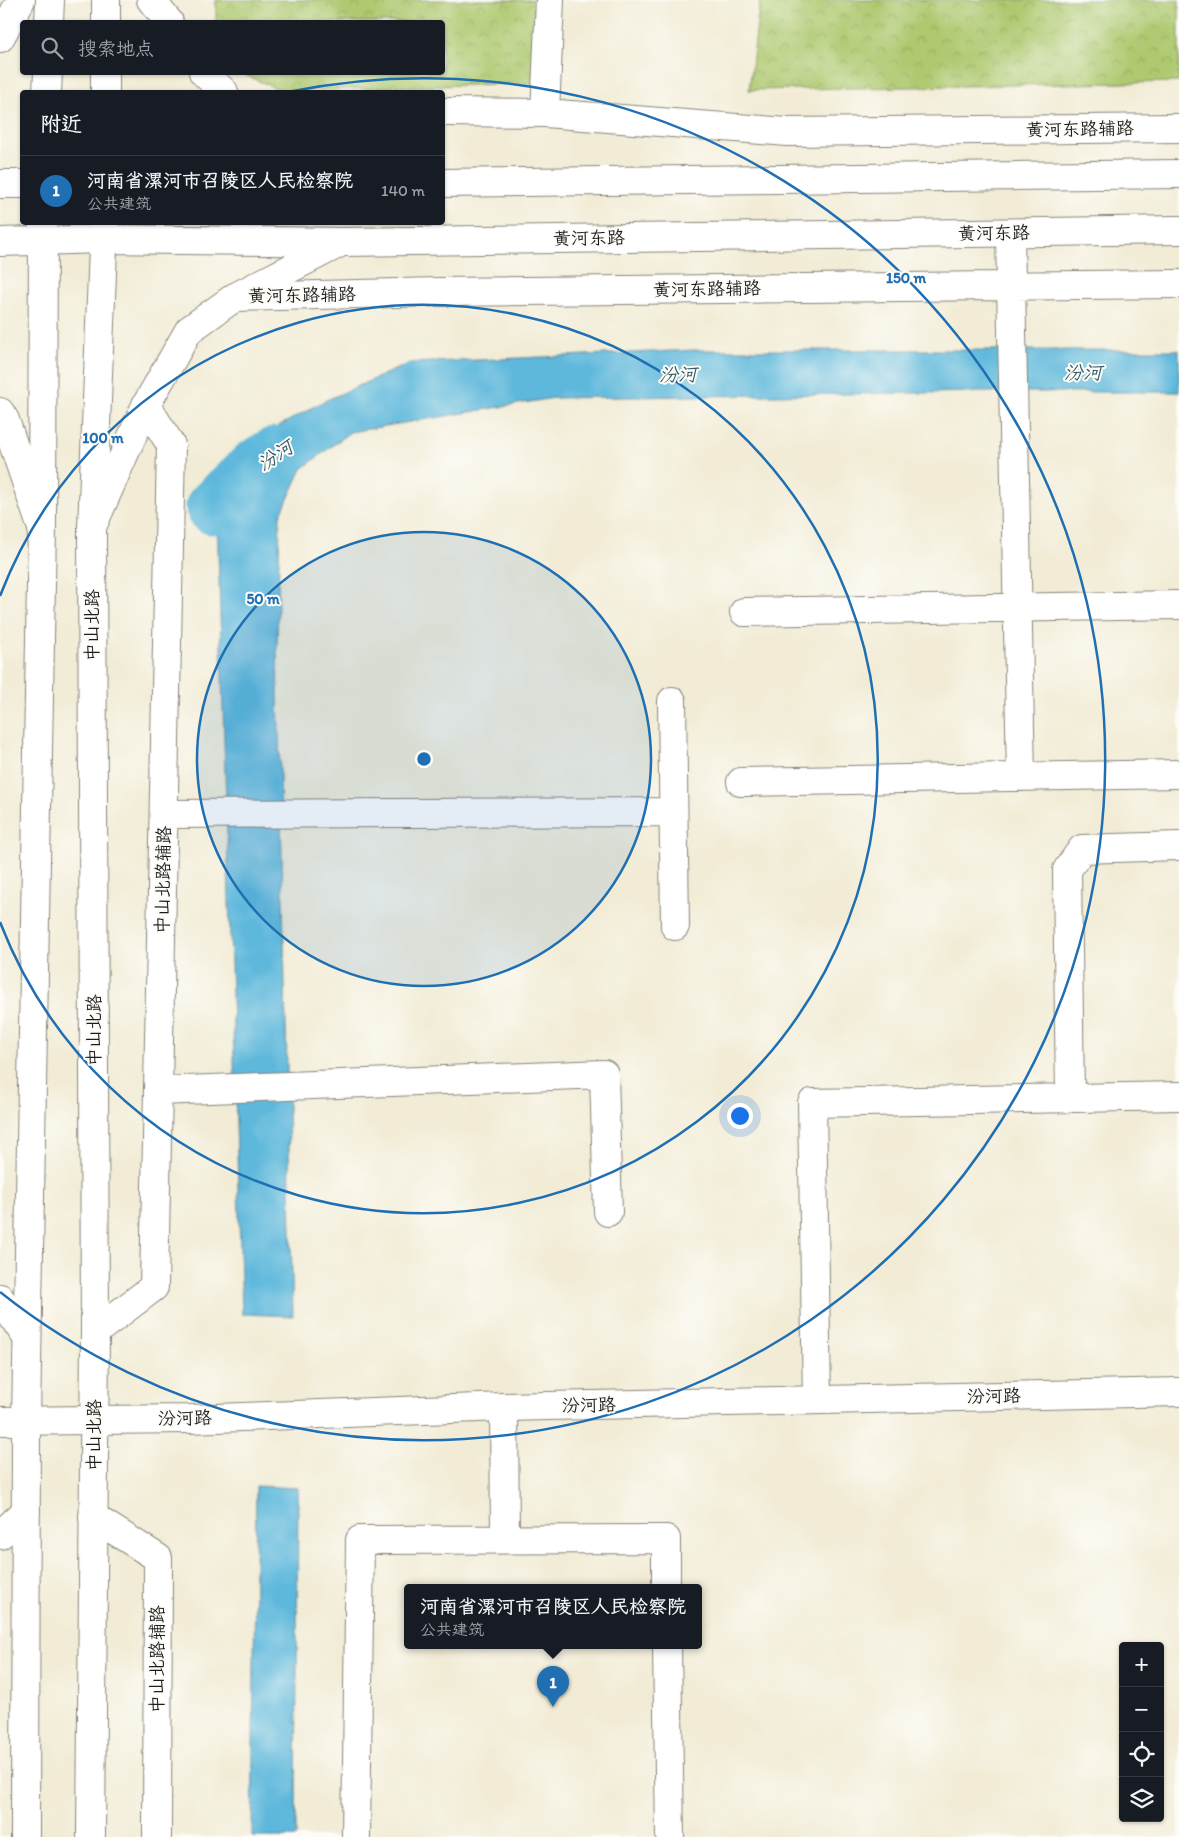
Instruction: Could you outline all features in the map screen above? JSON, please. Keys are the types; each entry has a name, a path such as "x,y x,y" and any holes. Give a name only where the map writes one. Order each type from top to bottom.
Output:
{"street":[{"path":"3,33 6,0"},
{"path":"3,33 21,0"},
{"path":"49,20 50,0"},
{"path":"106,0 106,20"},
{"path":"151,0 167,20"},
{"path":"169,0 169,20"},
{"path":"545,113 550,0"},
{"path":"47,90 48,75"},
{"path":"105,75 105,90"},
{"path":"206,75 222,90"},
{"name":"黄河东路辅路","path":"445,112 545,113 787,132 1179,128"},
{"path":"445,183 1179,174"},
{"path":"0,184 20,184"},
{"name":"黄河东路","path":"0,242 42,231 104,231 344,242 1179,230"},
{"path":"25,1837 26,1511 13,1421 27,1338 42,528 42,231"},
{"name":"中山北路","path":"91,1837 95,1332 92,528 104,231"},
{"path":"1010,233 1021,777"},
{"path":"92,528 146,405 189,330 234,296 344,242"},
{"name":"黄河东路辅路","path":"234,296 428,292 1179,284"},
{"name":"中山北路辅路","path":"95,1332 154,1287 171,445 146,405"},
{"path":"2,423 42,528"},
{"path":"744,612 1179,605"},
{"path":"672,701 675,926"},
{"path":"741,782 1179,774"},
{"path":"164,814 673,812"},
{"path":"1070,1098 1067,870 1082,849 1179,846"},
{"path":"159,1091 311,1087 604,1074 608,1212"},
{"path":"817,1400 812,1103 1179,1096"},
{"path":"0,1298 27,1338"},
{"name":"汾河路","path":"13,1421 190,1418 504,1407 1179,1392"},
{"path":"504,1407 505,1538"},
{"path":"0,1535 26,1511"},
{"name":"中山北路辅路","path":"93,1517 158,1558 157,1837"},
{"path":"356,1837 360,1540 505,1538 666,1539 666,1584"},
{"path":"667,1649 670,1837"}],"green space":[{"path":"216,0 534,0 533,83 280,90 245,75 445,75 445,20 216,20"},
{"path":"760,0 1179,0 1179,82 749,90"}],"water":[{"path":"694,350 1179,350 1179,392 990,392 554,398 350,432 302,469 280,516 277,648 293,1316 242,1314 216,486 249,443 322,402 410,363"},
{"path":"256,1486 298,1488 296,1837 252,1837"}],"waterway":[{"name":"汾河","path":"213,507 256,466 275,454"}],"place":[{"name":"河南省漯河市召陵区人民检察院","path":"553,1707"}]}
